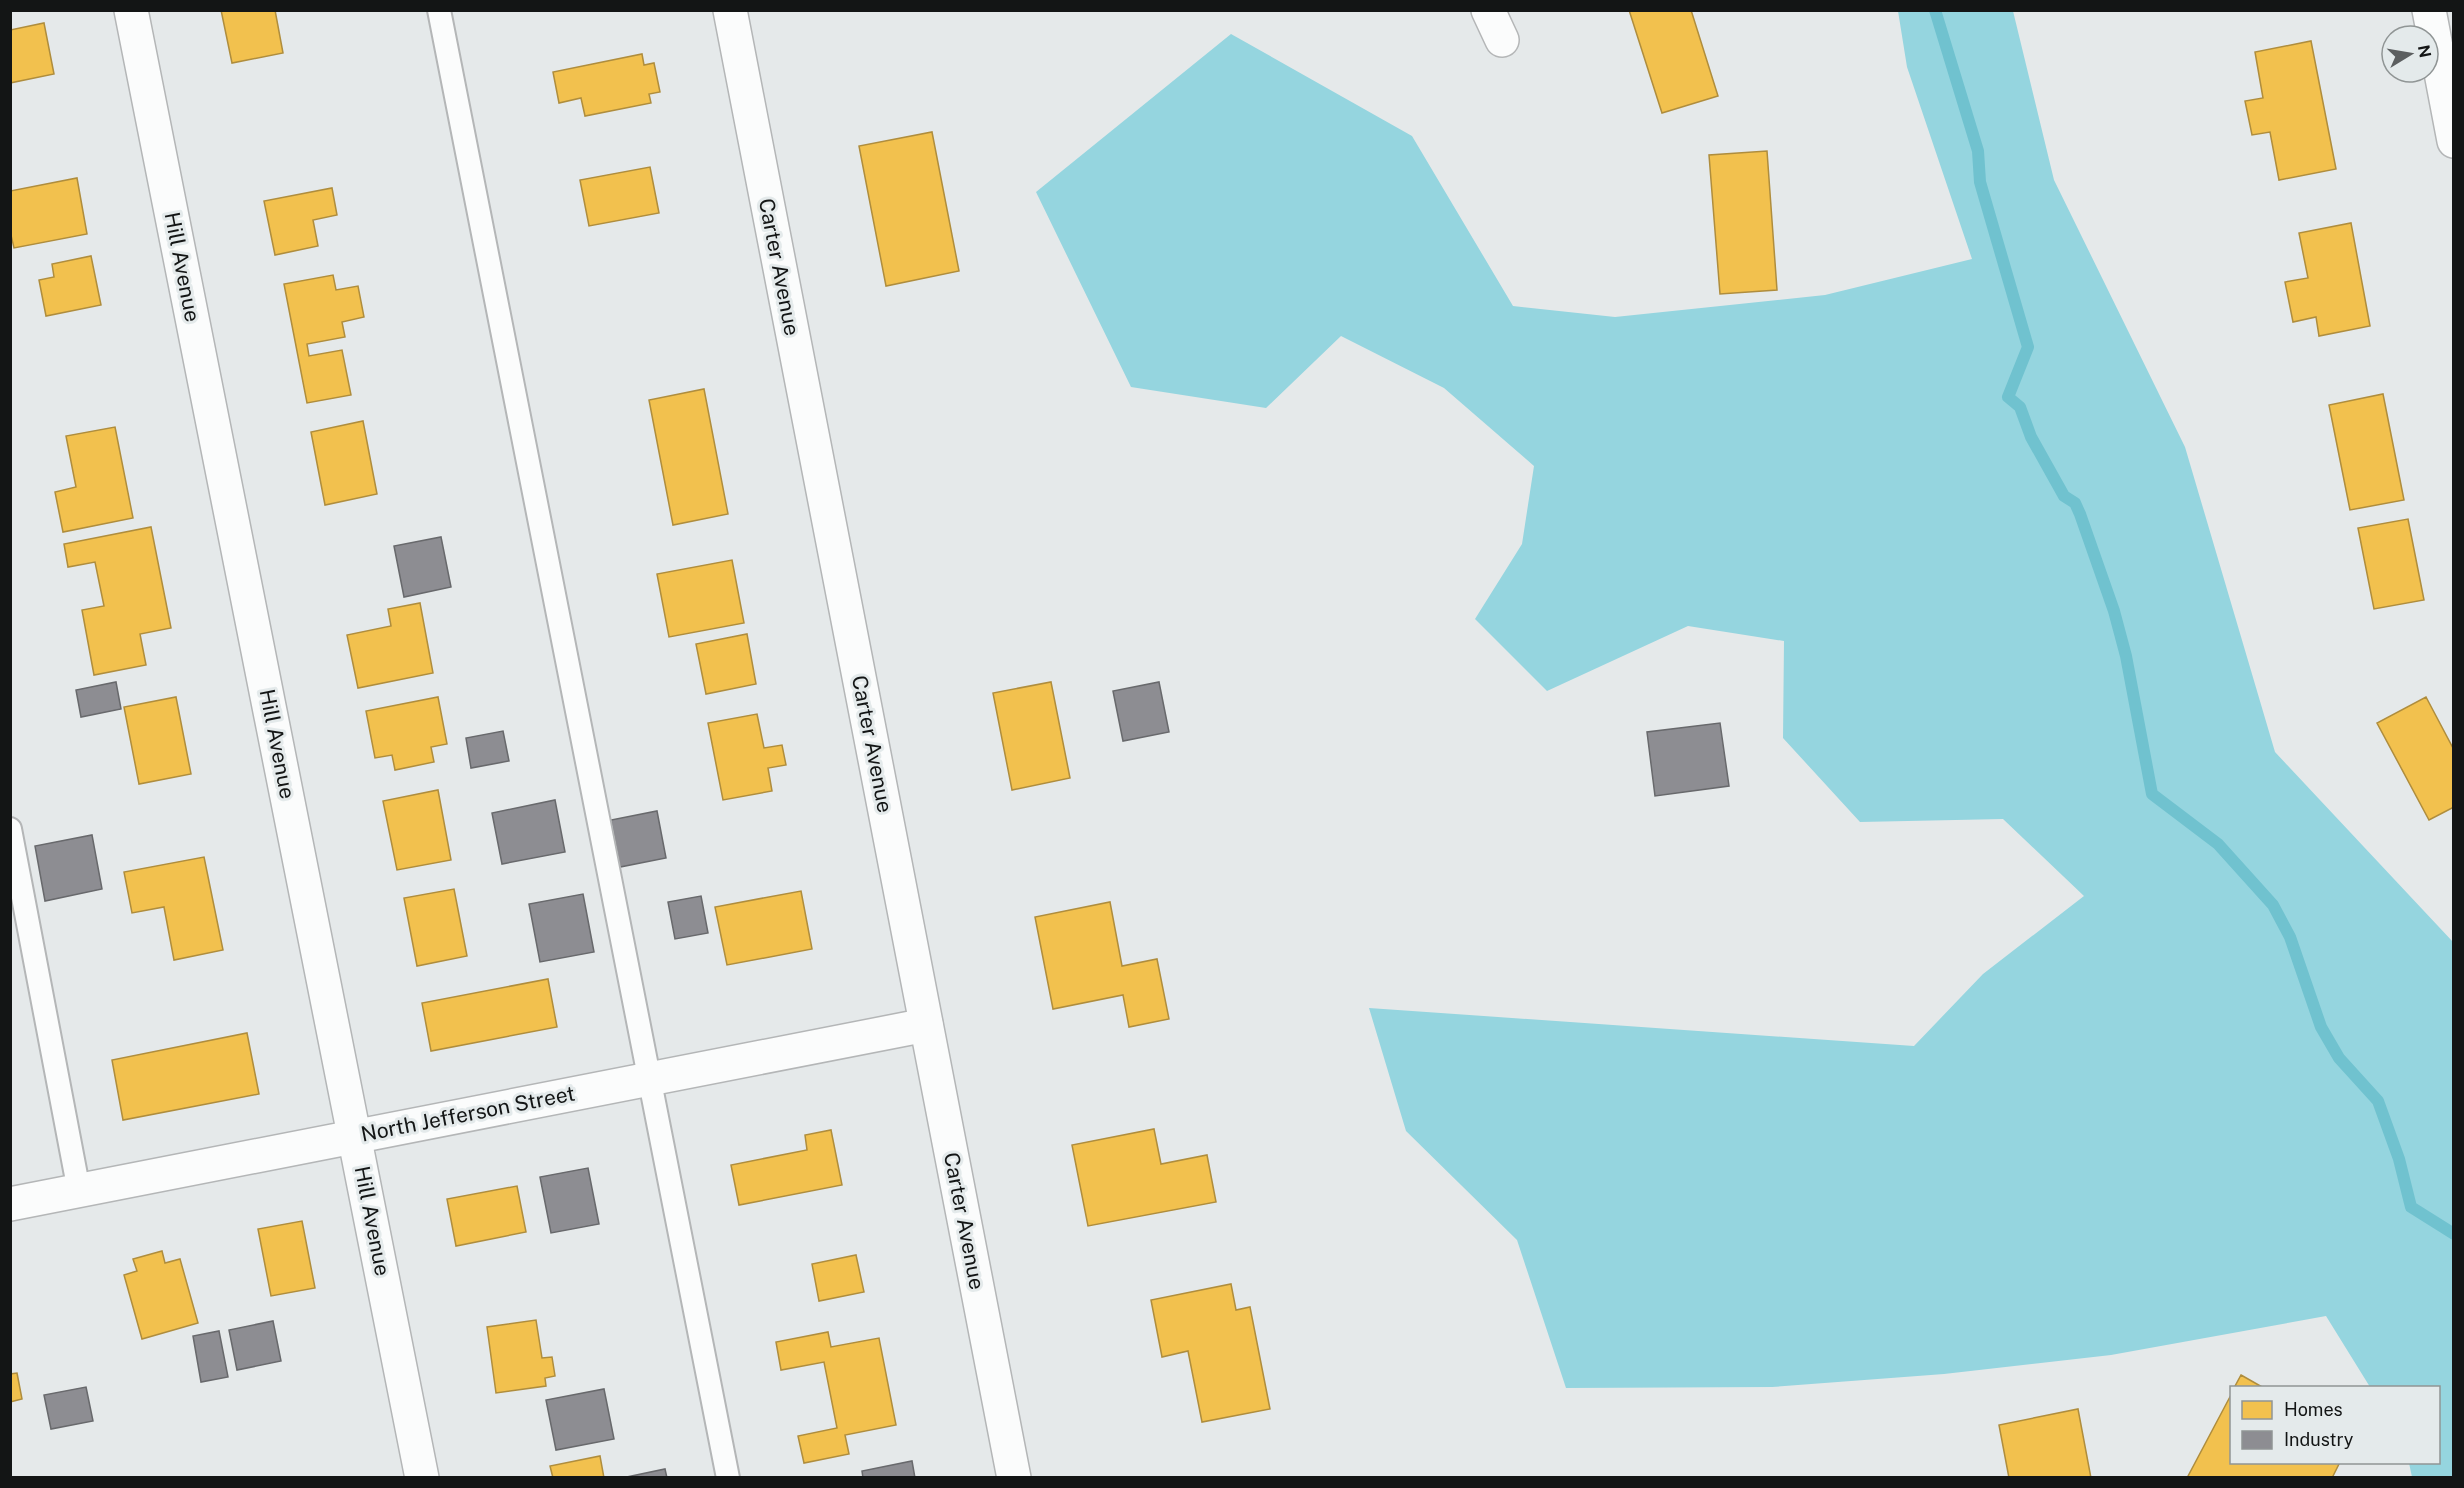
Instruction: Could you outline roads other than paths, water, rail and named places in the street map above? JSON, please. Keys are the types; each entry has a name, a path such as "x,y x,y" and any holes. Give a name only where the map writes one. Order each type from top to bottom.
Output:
{"street":[{"name":"Hill Avenue","path":"131,10 422,1478"},
{"name":"Carter Avenue","path":"730,10 1014,1478"},
{"path":"1488,10 1502,39"},
{"path":"2429,10 2454,141"},
{"name":"North Jefferson Street","path":"10,1204 926,1024"}],"lane":[{"path":"439,10 728,1478"},
{"path":"10,829 79,1191"}],"waterway":[{"path":"1935,10 1978,151 1980,182 2028,347 2008,397 2020,407 2031,437 2064,496 2075,503 2080,514 2114,611 2126,656 2152,794 2218,844 2273,905 2290,937 2321,1027 2339,1058 2378,1101 2399,1159 2411,1207 2454,1234"}]}
